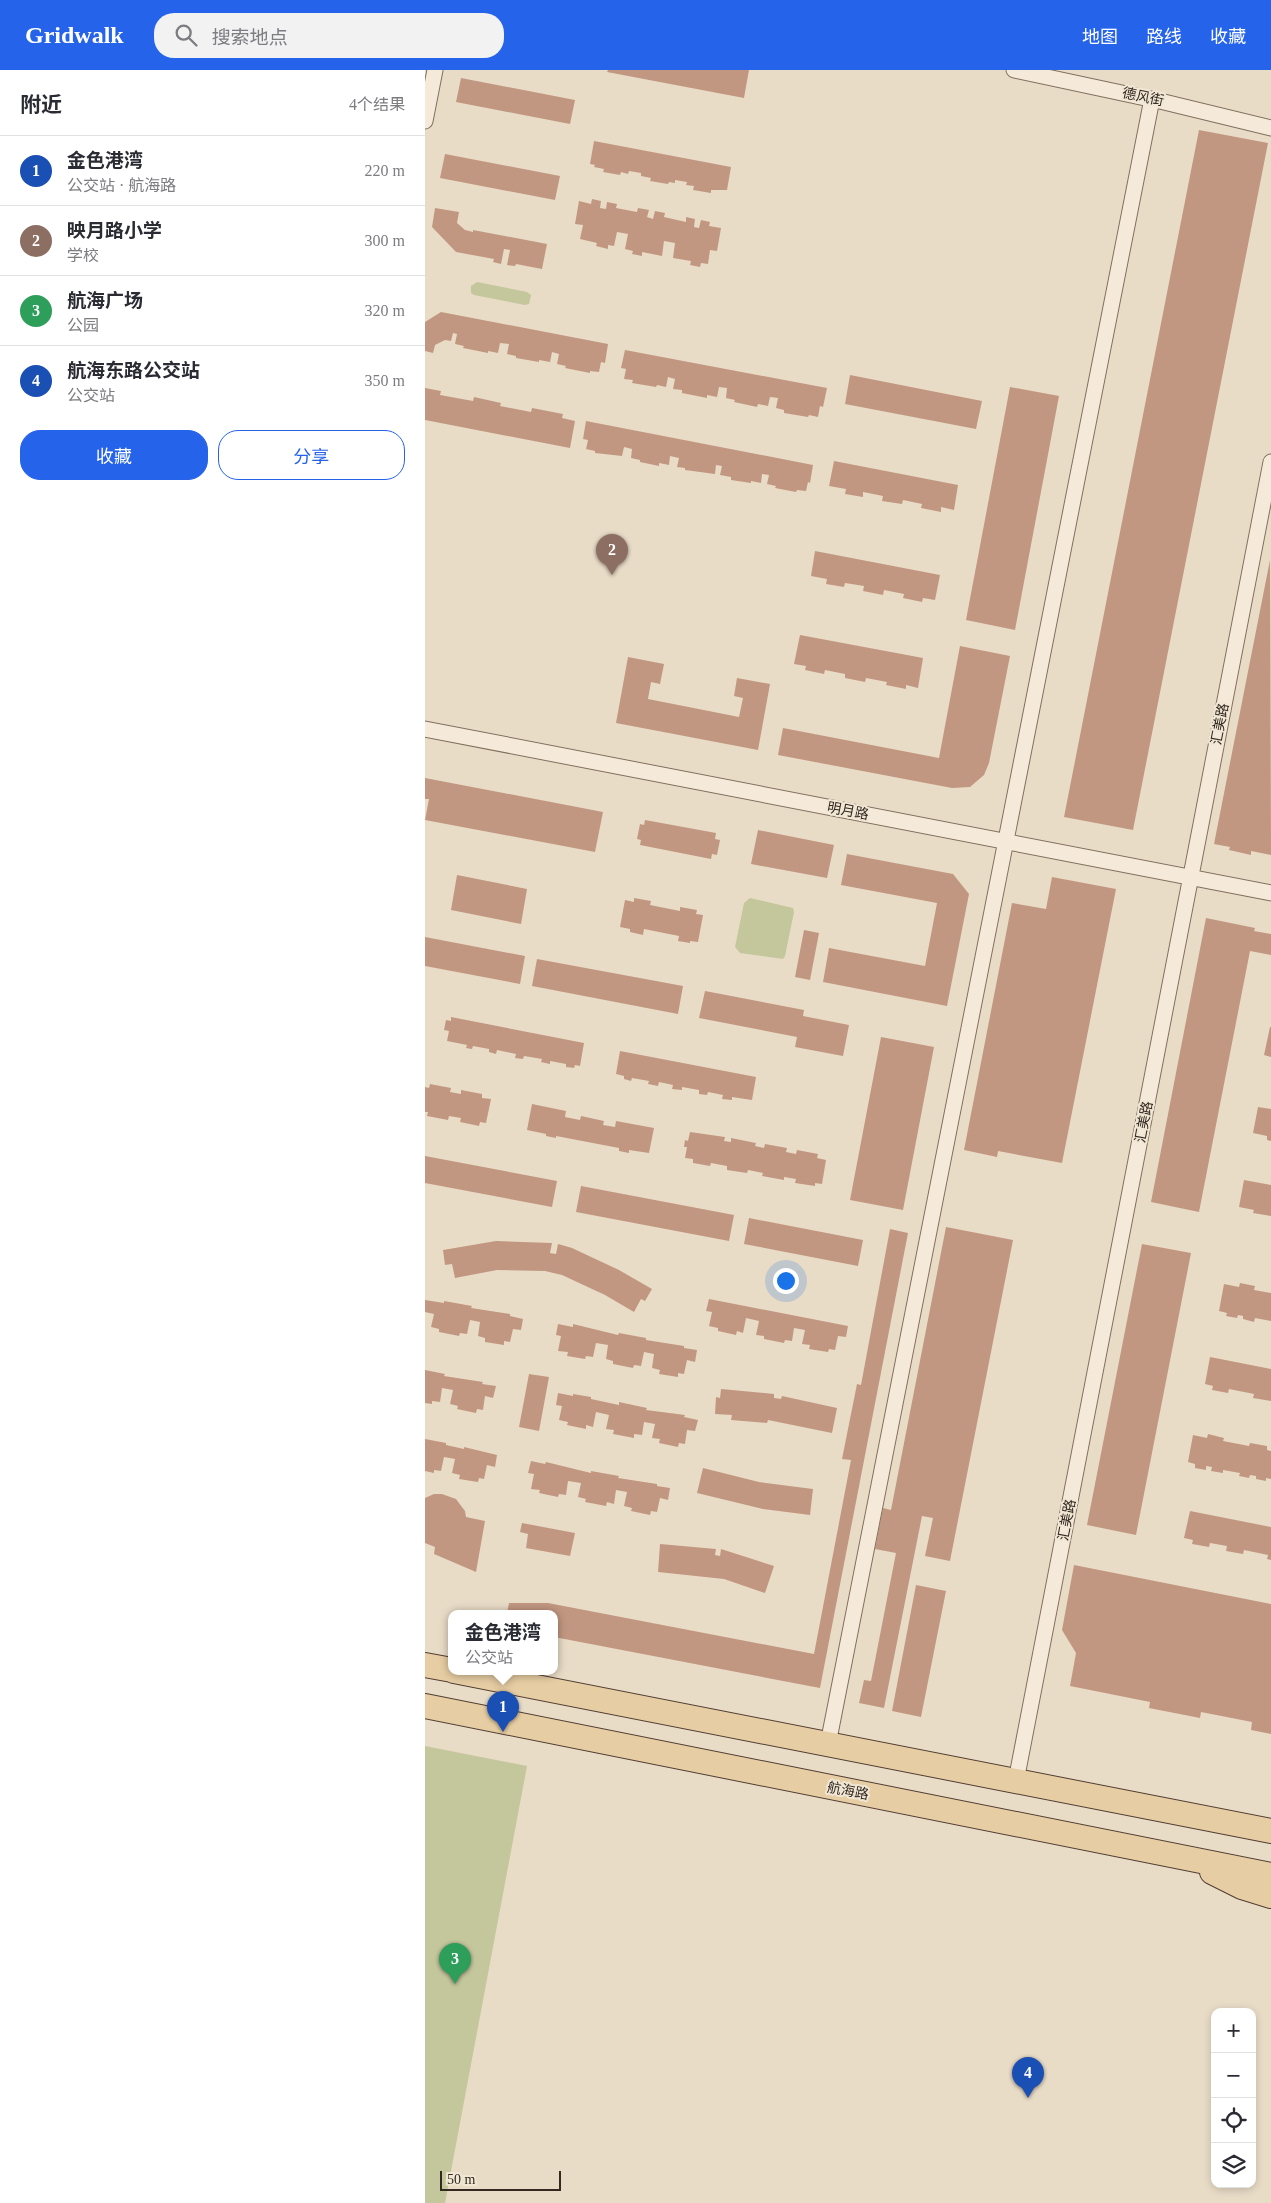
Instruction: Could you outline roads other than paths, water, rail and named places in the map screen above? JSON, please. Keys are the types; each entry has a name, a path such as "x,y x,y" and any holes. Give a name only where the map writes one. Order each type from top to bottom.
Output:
{"main road":[{"path":"425,1665 448,1669"},
{"path":"478,1675 1271,1831"},
{"name":"航海路","path":"425,1706 1271,1875"},
{"path":"1184,1858 1242,1887 1271,1896"}],"street":[{"path":"425,121 435,70"},
{"name":"德风街","path":"1014,70 1152,99 1271,128"},
{"path":"828,1744 1152,99"},
{"name":"汇美路","path":"1016,1781 1271,462"},
{"name":"明月路","path":"425,729 1271,893"}],"place":[{"name":"映月路小学","path":"612,575"},
{"name":"金色港湾","path":"503,1732"},
{"name":"航海广场","path":"455,1984"},
{"name":"航海东路公交站","path":"1028,2098"}]}
